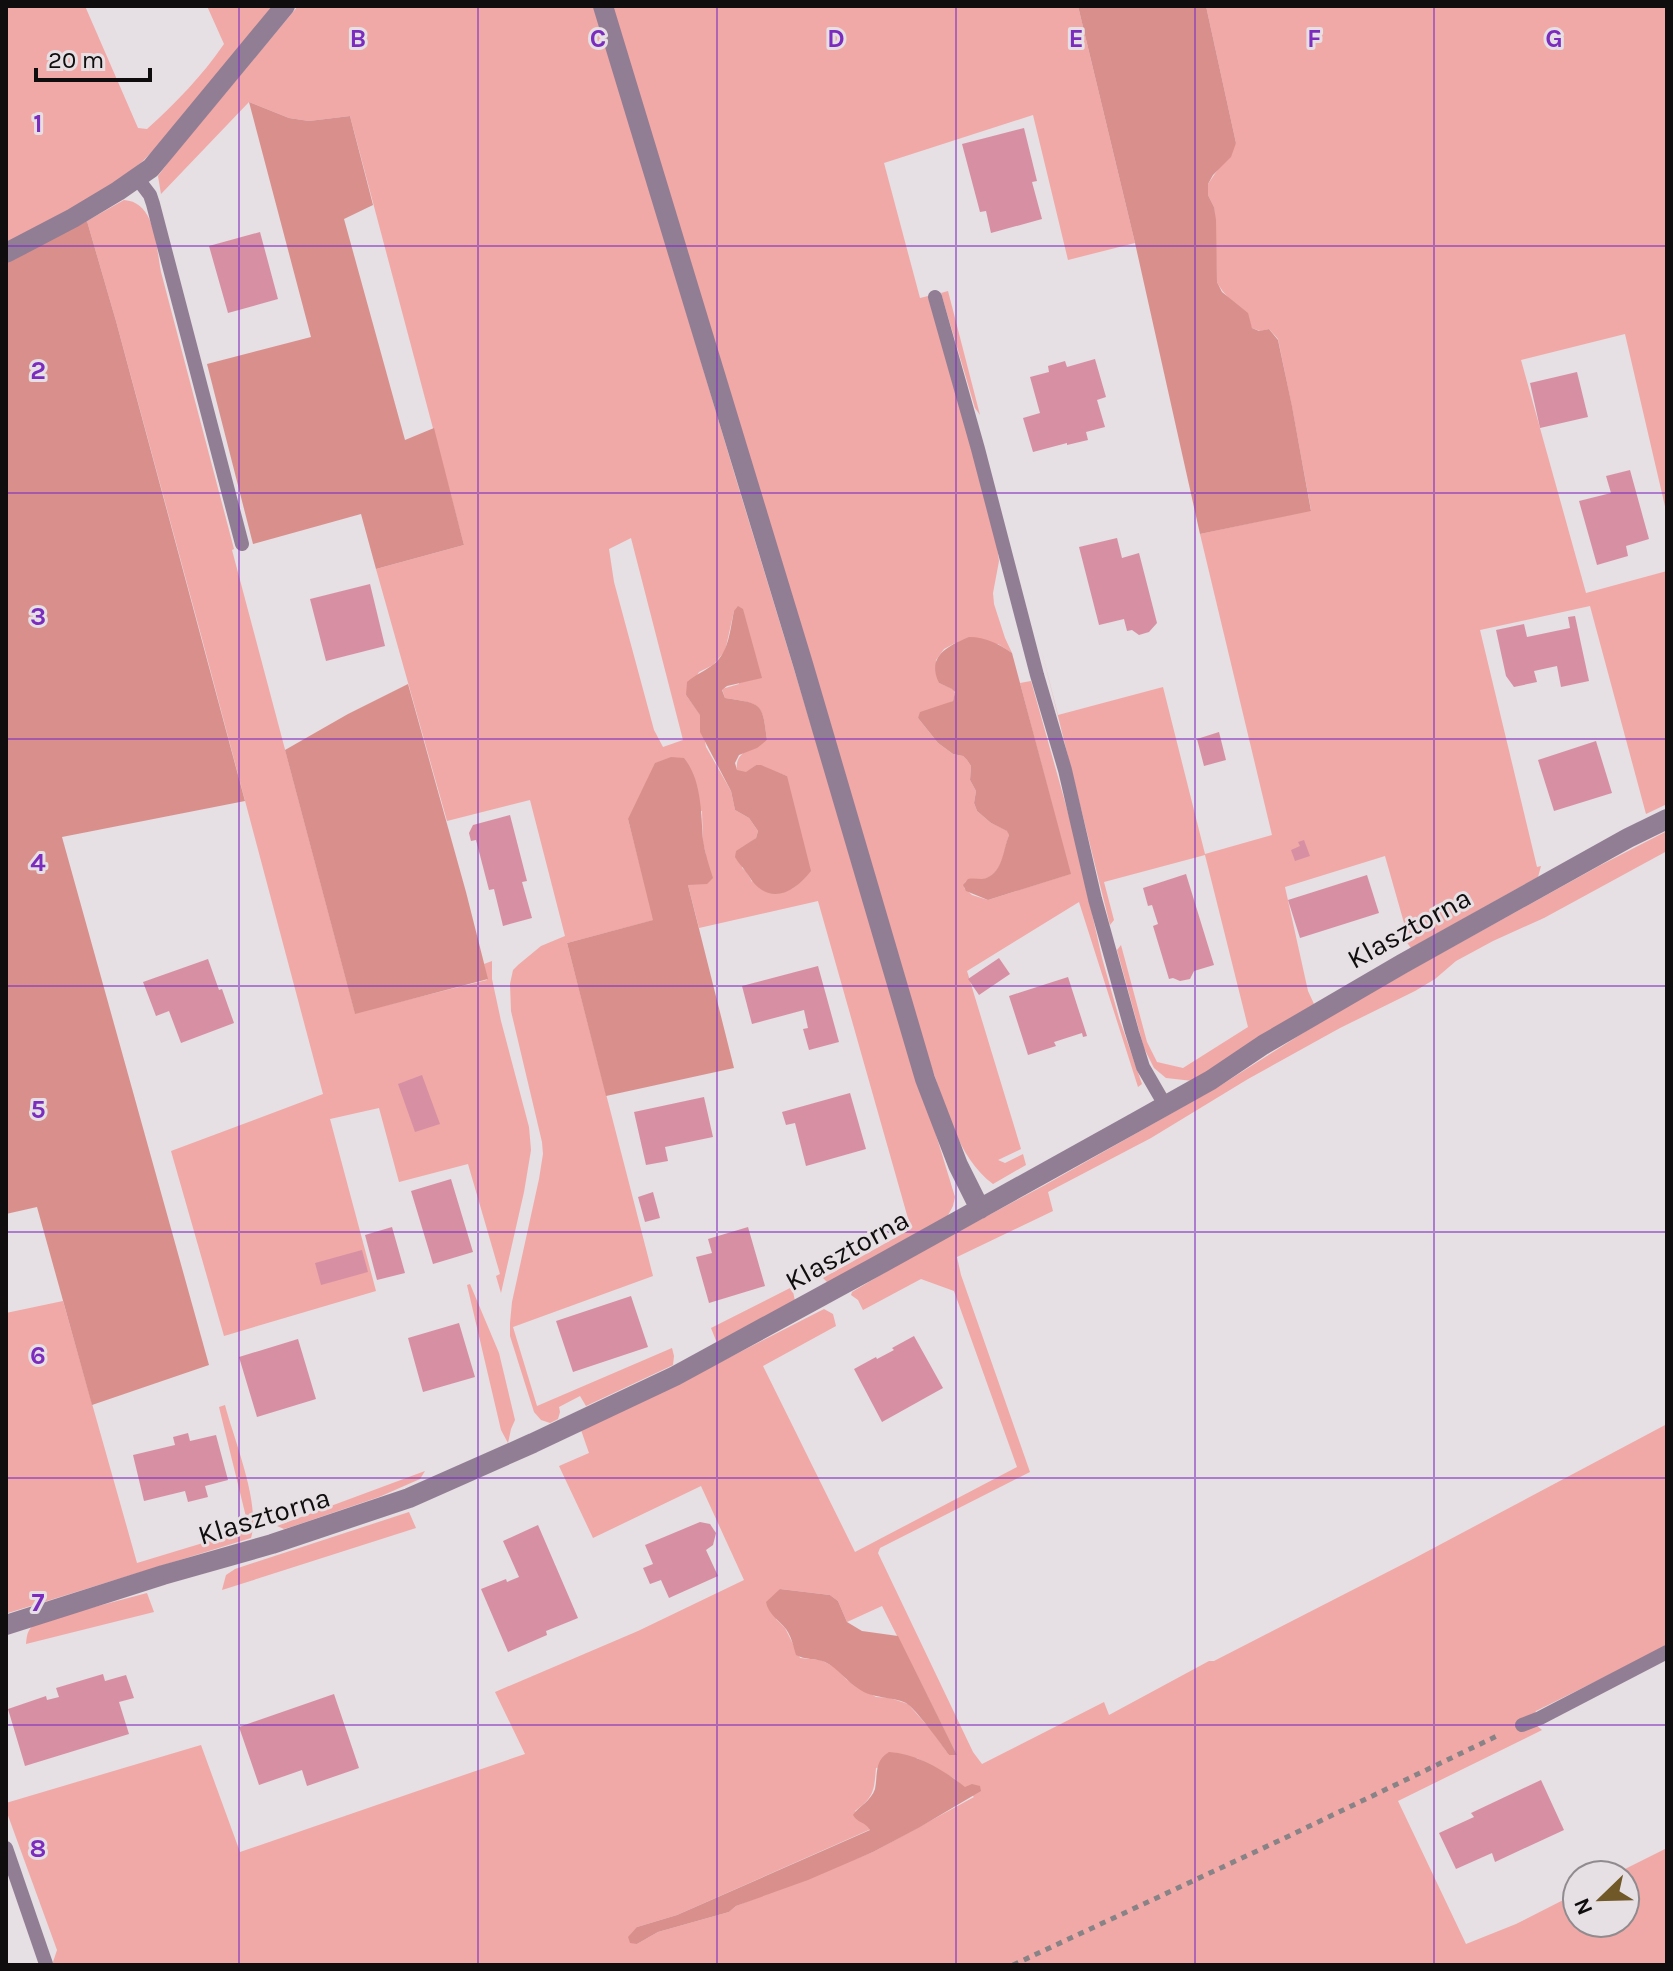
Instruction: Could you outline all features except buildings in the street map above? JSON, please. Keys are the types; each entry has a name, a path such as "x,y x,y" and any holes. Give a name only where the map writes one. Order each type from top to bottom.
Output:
{"street":[{"path":"6,253 73,218 151,168 285,6"},
{"path":"603,6 925,1079 948,1142 980,1209"},
{"name":"Klasztorna","path":"6,1625 343,1521 443,1484 675,1376 1211,1080 1263,1045 1402,964 1667,819"}],"lane":[{"path":"137,178 153,204 242,544"},
{"path":"935,297 1065,770 1098,912 1132,1032 1143,1067 1165,1105"},
{"path":"1522,1725 1667,1652"},
{"path":"6,1848 46,1964"}],"path":[{"path":"1013,1965 1522,1725"}],"shaded area":[{"path":"6,6 85,6 138,128 147,129 188,89 224,44 207,6 275,6 173,130 143,161 85,201 6,243"},
{"path":"298,6 595,6 955,1197 947,1217 834,1279 827,1282 823,1278 911,1229 818,901 699,928 688,885 706,855 702,811 628,819 654,920 567,943 653,1276 513,1327 537,1406 672,1348 673,1365 586,1406 580,1396 559,1407 558,1419 550,1423 541,1420 534,1412 510,1336 512,1302 543,1154 511,1011 510,984 513,970 518,965 541,946 565,936 530,800 447,821 376,569 464,545 350,116 309,121 289,118 249,102 161,194 158,176","holes":["631,538 683,740 663,747 654,730 614,582 609,549","734,611 739,684 722,689 725,698 758,707 764,719 767,740 741,755 737,771 746,773 756,765 787,776 752,882 742,868 747,845 756,838 758,831 749,818 735,810 731,791 706,747 700,714 686,695 699,672 713,665 725,651"]},
{"path":"611,6 1078,6 1135,243 1068,260 1033,115 884,163 920,298 928,296 962,412 997,546 999,561 994,604 1012,653 998,644 955,643 944,649 936,660 939,683 953,689 953,701 918,718 938,743 967,760 971,766 970,780 976,791 974,803 977,811 991,823 1008,831 996,872 984,879 965,882 964,888 972,895 988,900 1070,874 1020,683 1031,681 1074,834 1102,958 1142,1084 1138,1087 1079,902 967,971 1021,1149 998,1160 1005,1163 1023,1154 1026,1165 993,1184 970,1160 962,1145 931,1066"},
{"path":"1078,6 1206,6 1236,143 1231,157 1208,184 1216,220 1217,282 1222,292 1248,313 1252,328 1259,331 1269,329 1278,340 1311,511 1200,534"},
{"path":"1206,6 1667,6 1667,515 1625,334 1521,360 1586,593 1667,571 1667,804 1646,814 1590,606 1480,630 1537,867 1541,866 1538,877 1411,948 1405,940 1408,937 1385,856 1285,887 1308,991 1314,1004 1193,1081 1166,1078 1154,1068 1144,1048 1117,950 1121,945 1147,1042 1157,1062 1183,1068 1248,1027 1205,855 1104,882 1114,920 1110,925 1042,652 1058,715 1163,687 1205,854 1272,835 1200,534 1311,510 1278,339 1269,329 1260,331 1252,328 1217,282 1214,207 1208,195 1208,184 1236,143"},
{"path":"249,102 289,118 309,121 350,116 373,205 344,219 405,440 434,428 464,545 376,569 361,514 253,544 207,364 311,337"},
{"path":"124,200 143,209 153,228 161,272 232,550 355,1013 487,980 484,964 492,961 492,979 529,1127 531,1150 501,1293 496,1276 500,1274 468,1164 399,1182 379,1108 330,1119 376,1291 224,1336 171,1151 323,1094 87,221"},
{"path":"87,221 245,801 62,837 209,1365 92,1405 37,1207 6,1214 6,262"},
{"path":"948,291 980,415 975,408 941,293"},
{"path":"738,606 743,609 762,678 722,690 725,698 758,707 764,718 767,740 739,755 735,763 737,770 746,772 761,765 787,776 811,871 784,893 768,893 761,889 735,857 736,851 756,838 758,831 749,818 735,810 731,791 700,732 700,715 686,695 687,682 714,664 723,653"},
{"path":"969,637 992,642 1012,653 1071,874 988,900 966,891 963,885 968,879 982,879 994,873 1009,835 977,811 974,803 976,791 970,780 971,766 967,760 938,743 918,718 920,712 953,701 955,692 939,683 935,666 941,653"},
{"path":"408,684 488,979 355,1014 285,750"},
{"path":"671,757 684,758 697,787 703,840 713,878 707,884 688,885 734,1068 606,1096 567,943 653,920 628,819 655,763"},
{"path":"1667,831 1667,851 1544,918 1456,961 1415,991 1340,1028 1151,1138 1048,1192 1053,1211 957,1257 1030,1472 880,1548 878,1553 973,1752 982,1764 1104,1702 1109,1715 1667,1424 1667,1646 1536,1711 1534,1723 1542,1730 1398,1801 1466,1944 1561,1901 1561,1939 1641,1939 1641,1861 1667,1848 1667,1965 52,1965 57,1950 6,1803 201,1745 240,1852 525,1754 495,1692 638,1631 744,1580 701,1486 593,1538 559,1466 589,1453 581,1430 824,1309 833,1314 836,1326 763,1366 855,1552 1017,1467 954,1291 921,1279 863,1310 851,1295 852,1292 1218,1087 1325,1019","holes":["780,1589 830,1595 838,1601 847,1622 882,1606 957,1755 949,1755 908,1704 876,1697 821,1660 800,1658 785,1628 776,1619","917,1758 955,1779 974,1797 873,1852 736,1906 729,1912 658,1932 637,1944 637,1927 677,1915 871,1829 855,1811 872,1793 876,1768"]},
{"path":"470,1284 499,1353 515,1420 508,1443 501,1430 467,1285"},
{"path":"792,1287 795,1301 717,1343 711,1328"},
{"path":"63,1301 137,1563 249,1529 219,1407 225,1405 250,1490 251,1538 8,1613 6,1313"},
{"path":"425,1471 420,1479 379,1497 284,1529 277,1526"},
{"path":"409,1512 416,1528 222,1590 226,1575 235,1569"},
{"path":"780,1589 830,1595 838,1601 847,1622 862,1631 898,1636 957,1755 949,1755 906,1703 864,1692 825,1662 796,1655 788,1632 771,1613 766,1602"},
{"path":"147,1593 154,1612 26,1644 29,1631 38,1622"},
{"path":"889,1752 920,1759 965,1787 972,1784 980,1786 981,1791 873,1852 736,1906 729,1912 658,1932 637,1944 630,1943 628,1937 637,1927 677,1915 870,1830 853,1815 873,1793 879,1764"}]}
